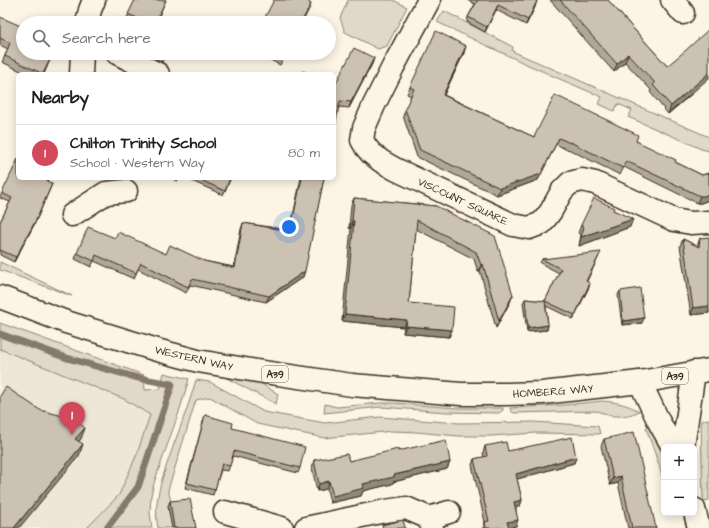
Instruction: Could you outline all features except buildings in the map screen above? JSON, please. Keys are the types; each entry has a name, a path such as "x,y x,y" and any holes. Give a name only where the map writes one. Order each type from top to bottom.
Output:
{"street":[{"path":"89,16 94,0"},
{"name":"VISCOUNT SQUARE","path":"429,0 364,128 362,140 371,154 395,169 513,225 529,228 542,223 551,211 562,191 570,183 582,180 595,183 674,220 691,223 709,222"},
{"path":"81,72 82,60"},
{"path":"131,60 154,72"},
{"path":"72,215 110,187"},
{"name":"WESTERN WAY","path":"0,297 73,324 198,361 309,379 395,389"},
{"path":"684,444 702,371"},
{"name":"HOMBERG WAY","path":"395,389 461,394 542,393 640,382 702,371"},
{"path":"640,382 671,444"},
{"path":"306,528 384,511 406,508 437,519"},
{"path":"225,512 282,528"},
{"path":"696,516 699,528"}],"shaded area":[{"path":"348,0 393,0 407,7 387,46 378,49 345,32 340,18"},
{"path":"444,11 513,47 512,51 709,137 709,151 701,149 628,117 632,110 618,104 614,111 599,104 602,97 519,61 437,22"},
{"path":"0,262 72,296 0,270"},
{"path":"0,323 144,375 145,390 160,389 164,373 189,379 151,495 150,513 152,528 87,528 119,495 137,454 150,415 124,399 0,349"},
{"path":"0,349 124,399 150,415 137,454 119,495 87,528 0,528"},
{"path":"219,374 257,381 278,394 276,404"},
{"path":"196,380 210,382 264,412 325,423 380,417 459,423 533,422 598,426 600,434 536,433 491,436 458,436 393,431 324,438 257,424 210,397 196,400 168,490 172,505 168,506 172,528 158,528 157,506 160,485"},
{"path":"602,401 621,404 639,411 623,416 614,416 596,411 514,413 510,408 564,405"},
{"path":"380,403 457,408 503,408 503,410 499,413 446,412 381,407 324,413 325,404 337,407"},
{"path":"709,419 709,500 703,501 701,428 702,420"},
{"path":"651,426 661,447 661,473 659,465 646,428"}],"waterway":[{"path":"0,334 67,358 138,378 171,384"},
{"path":"107,528 138,487 172,385"}],"place":[{"name":"Chilton Trinity School","path":"72,435"}]}
